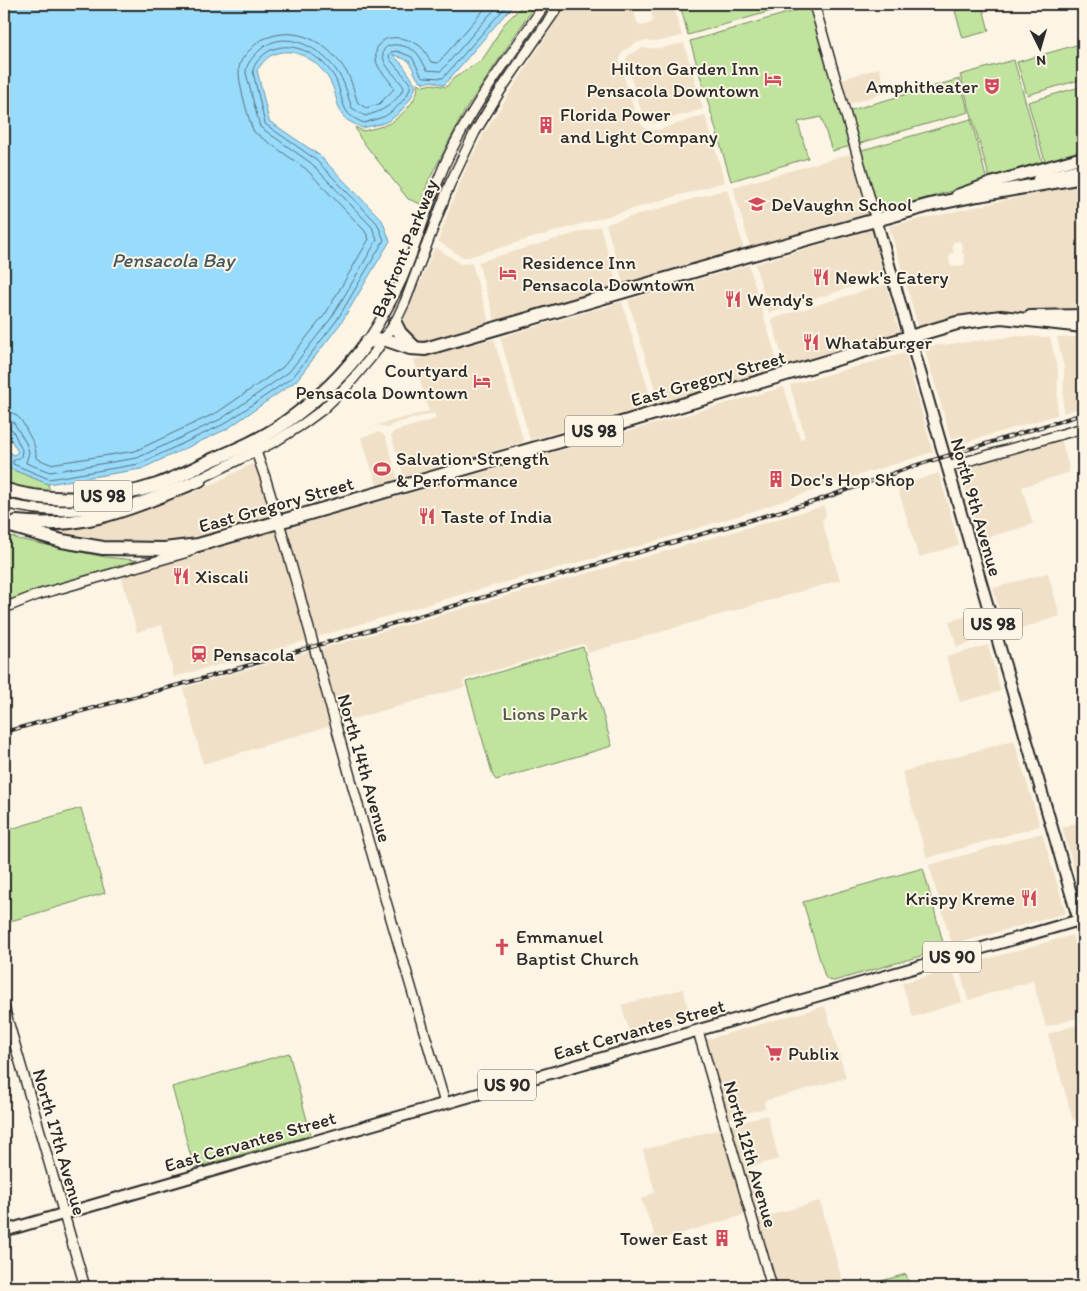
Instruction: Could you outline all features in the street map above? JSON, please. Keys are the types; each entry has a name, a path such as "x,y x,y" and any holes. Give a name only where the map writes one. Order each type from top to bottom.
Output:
{"highway":[{"path":"367,342 384,339 417,349 433,347 930,205 1083,176"},
{"path":"1001,317 1083,326"},
{"name":"East Gregory Street","path":"198,545 784,375 909,336 957,323 1001,317"},
{"path":"395,323 400,333 417,349"},
{"name":"Bayfront Parkway","path":"129,492 156,486 199,466 254,447 316,398 346,370 367,342"},
{"path":"4,522 50,524 89,520 132,507 200,480"},
{"name":"US 98","path":"4,489 44,498 97,498 129,492"},
{"path":"4,498 60,506 102,502 129,492"},
{"name":"US 98","path":"4,522 62,542 103,548 128,550 164,549 198,545"}],"main road":[{"path":"930,205 991,183 1083,157"},
{"path":"978,195 1083,168"},
{"name":"North 9th Avenue","path":"876,220 1081,920"},
{"name":"East Gregory Street","path":"1001,317 1083,315"},
{"name":"East Cervantes Street","path":"4,1231 1081,920"}],"street":[{"name":"Bayfront Parkway","path":"367,342 402,279 434,188 462,129 545,4"},
{"name":"Bayfront Parkway","path":"4,503 32,510 50,511 95,508 132,502 200,480 254,447 290,433 334,399 365,366 395,323 449,186 475,132 502,88 560,4"},
{"name":"North 9th Avenue","path":"814,4 876,220"},
{"path":"947,467 1083,428"},
{"name":"North 14th Avenue","path":"254,447 279,522 363,823 445,1103"},
{"name":"East Gregory Street","path":"4,608 38,595 188,552 198,545"},
{"name":"North 9th Avenue","path":"1081,920 1083,936"},
{"name":"North 17th Avenue","path":"4,1007 85,1287"},
{"name":"North 12th Avenue","path":"698,1030 772,1287"}],"shaded area":[{"path":"567,4 616,4 616,8 619,10 628,8 632,4 635,5 633,9 638,24 641,26 651,23 653,20 649,4 673,4 682,36 661,41 642,41 634,44 622,52 620,64 637,119 646,129 657,130 705,115 725,182 468,257 462,257 438,241 454,197 484,133"},
{"path":"684,43 703,109 656,123 648,122 643,116 626,62 627,56 642,48 661,48"},
{"path":"879,68 885,86 890,87 892,91 846,105 839,80"},
{"path":"853,153 871,213 750,247 733,187"},
{"path":"1083,183 1083,311 1001,314 919,330 889,226","holes":["959,241 963,249 961,252 964,254 965,262 963,265 953,267 950,264 949,257 951,253 955,253 952,246 954,242"]},
{"path":"727,189 744,249 623,283 606,224"},
{"path":"600,226 617,284 495,321 478,262"},
{"path":"871,230 884,277 769,313 755,264"},
{"path":"435,247 461,264 472,263 489,322 422,342 414,340 404,329 404,320"},
{"path":"749,265 779,368 659,403 628,300"},
{"path":"886,284 900,335 785,366 771,319"},
{"path":"622,302 653,405 530,440 500,337"},
{"path":"1019,336 1050,337 1058,370 1057,415 953,446 924,347"},
{"path":"1057,337 1083,337 1083,407 1063,413 1064,369"},
{"path":"494,339 524,442 404,477 391,435 395,431 436,419 434,413 393,424 388,428 379,425 369,427 429,411 414,360"},
{"path":"905,353 933,452 643,545 459,595 314,638 284,529 784,387 800,439 805,437 790,385"},
{"path":"379,432 385,436 398,479 377,485 361,437"},
{"path":"1061,438 1070,472 1022,487 1033,524 979,540 959,468"},
{"path":"256,462 273,515 210,534 143,546 43,530 134,510 196,492"},
{"path":"939,473 959,545 919,557 897,486"},
{"path":"824,506 826,515 822,521 840,580 588,653 586,646 583,644 465,679 463,683 465,687 339,723 317,650"},
{"path":"278,530 308,640 174,677 162,625 137,632 121,575"},
{"path":"1048,573 1060,616 1006,633 993,588"},
{"path":"978,613 986,638 957,647 949,621"},
{"path":"988,645 1001,691 960,702 946,657"},
{"path":"311,651 333,725 203,764 183,688"},
{"path":"1014,740 1040,826 927,858 902,772"},
{"path":"1083,821 1083,899 1062,827"},
{"path":"1042,833 1066,913 952,945 929,865"},
{"path":"1072,935 1083,971 1083,1016 1046,1027 1033,981 968,1000 959,967"},
{"path":"953,969 962,1002 913,1017 902,983"},
{"path":"683,989 691,1020 631,1037 621,1005"},
{"path":"825,1006 846,1078 764,1101 765,1108 727,1119 704,1040"},
{"path":"1083,1023 1083,1117 1073,1120 1048,1034"},
{"path":"767,1115 779,1159 750,1167 762,1210 754,1212 729,1126"},
{"path":"723,1128 748,1214 627,1249 655,1235 641,1199 655,1192 643,1150"},
{"path":"820,1201 844,1287 775,1287 756,1219"}],"green space":[{"path":"524,4 536,4 464,112 428,182 421,204 408,199 360,138 355,127 363,131 384,126 395,120 414,99 417,93 417,82 423,86 432,84 446,87 454,78 482,60 503,25"},
{"path":"680,4 796,4 688,35"},
{"path":"982,4 989,31 963,38 955,11"},
{"path":"812,6 851,146 832,151 821,117 798,122 808,158 731,181 690,41"},
{"path":"1083,43 1083,79 1027,95 1017,62"},
{"path":"1014,60 1044,169 991,183 960,75"},
{"path":"959,79 969,112 857,144 848,111"},
{"path":"1083,86 1083,154 1046,165 1028,102"},
{"path":"971,119 987,181 877,212 859,151"},
{"path":"4,466 48,484 52,499 34,504 4,501"},
{"path":"4,533 18,539 105,557 145,561 12,600 9,595 4,595"},
{"name":"Lions Park","path":"583,647 612,746 496,780 493,776 466,682"},
{"path":"81,808 105,893 4,923 4,831"},
{"path":"923,868 944,946 938,951 834,981 828,980 825,977 803,902"},
{"path":"289,1053 311,1135 194,1168 172,1087"},
{"path":"906,1274 910,1287 860,1287"}],"water":[{"name":"Pensacola Bay","path":"4,4 514,4 444,85 432,81 424,83 417,78 409,61 392,54 403,65 416,85 412,96 391,119 362,128 344,118 339,109 333,87 326,75 313,62 297,53 288,52 270,56 265,60 257,70 269,121 319,155 382,220 390,241 341,323 296,381 227,429 141,469 48,484 4,466 4,449 14,455 18,452 4,428"}],"railway":[{"path":"4,732 208,677 816,501 914,466 1083,414"}],"place":[{"name":"Hilton Garden Inn Pensacola Downtown","path":"773,79"},
{"name":"Amphitheater","path":"992,86"},
{"name":"Florida Power and Light Company","path":"546,125"},
{"name":"DeVaughn School","path":"757,204"},
{"name":"Residence Inn Pensacola Downtown","path":"508,273"},
{"name":"Newk's Eatery","path":"821,277"},
{"name":"Wendy's","path":"733,299"},
{"name":"Whataburger","path":"811,342"},
{"name":"Courtyard Pensacola Downtown","path":"482,381"},
{"name":"Salvation Strength & Performance","path":"382,469"},
{"name":"Doc's Hop Shop","path":"776,479"},
{"name":"Taste of India","path":"427,516"},
{"name":"Xiscali","path":"181,576"},
{"name":"Pensacola","path":"199,654"},
{"name":"Krispy Kreme","path":"1029,898"},
{"name":"Emmanuel Baptist Church","path":"502,947"},
{"name":"Publix","path":"774,1053"},
{"name":"Tower East","path":"722,1238"}]}
